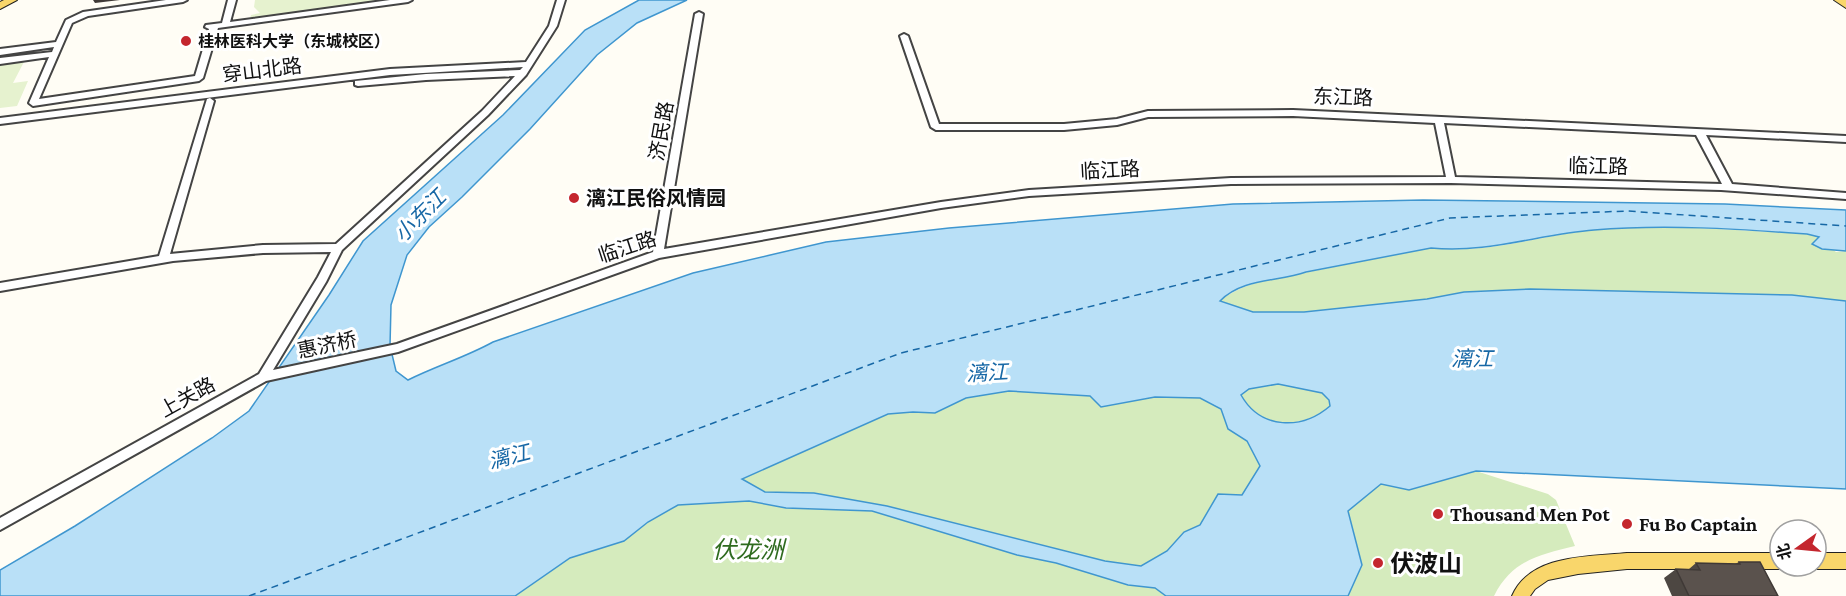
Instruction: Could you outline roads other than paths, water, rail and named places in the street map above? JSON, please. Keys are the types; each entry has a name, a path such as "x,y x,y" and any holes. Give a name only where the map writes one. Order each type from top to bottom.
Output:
{"main road":[{"path":"0,6 12,0"},
{"path":"1839,0 1846,5"},
{"path":"1520,596 1529,583 1544,573 1578,566 1627,561 1768,561"},
{"path":"1828,561 1846,561"}],"street":[{"path":"183,0 83,14 69,22 33,103 199,78 212,27 408,0"},
{"path":"225,25 232,0"},
{"name":"上关路","path":"0,524 263,377 338,248 485,113 526,69 553,26 561,0"},
{"name":"济民路","path":"658,254 699,14"},
{"name":"东江路","path":"904,36 936,127 1064,128 1117,122 1148,114 1293,113 1846,139"},
{"path":"0,52 59,44"},
{"path":"0,62 55,54"},
{"name":"穿山北路","path":"0,127 363,82 526,69"},
{"name":"穿山北路","path":"0,121 399,71 526,69"},
{"path":"163,259 210,101"},
{"path":"1439,120 1451,180"},
{"path":"1700,133 1729,188"},
{"name":"临江路","path":"398,348 658,254 941,205 1029,194 1231,181 1451,180 1729,188 1846,196"},
{"path":"0,287 163,259 263,249 338,248"},
{"name":"惠济桥","path":"263,377 398,348"}],"water":[{"path":"639,0 687,0 637,23 597,55 530,129 429,227 407,255 391,305 390,346 396,371 408,380 493,342 693,273 826,242 949,228 1233,204 1423,200 1725,204 1846,210 1846,251 1822,249 1812,244 1819,237 1807,234 1674,227 1594,230 1493,246 1431,248 1250,284 1239,288 1220,301 1253,312 1304,312 1427,299 1464,292 1530,289 1792,295 1846,301 1846,489 1476,471 1409,490 1381,484 1348,511 1362,565 1348,596 1166,596 1155,588 1128,585 1056,563 1017,555 872,511 786,508 749,501 678,505 648,522 624,541 570,558 515,596 0,596 0,570 75,526 212,438 249,411 329,295 363,241 503,115 585,30","holes":["1278,384 1322,393 1329,400 1330,406 1307,419 1282,423 1259,415 1249,407 1241,395 1249,389","1009,391 1090,396 1101,407 1155,397 1200,398 1221,409 1228,429 1247,441 1260,466 1242,495 1218,494 1200,525 1184,532 1167,551 1141,566 1105,561 887,506 814,493 765,492 742,479 888,414 935,413 966,398"]}],"place":[{"name":"桂林医科大学（东城校区）","path":"186,41"},
{"name":"漓江民俗风情园","path":"574,198"},
{"name":"Thousand Men Pot","path":"1438,514"},
{"name":"Fu Bo Captain","path":"1627,524"},
{"name":"伏波山","path":"1378,563"}],"water label":[{"name":"小东江","path":"420,216"},
{"name":"漓江","path":"1472,359"},
{"name":"漓江","path":"987,373"},
{"name":"漓江","path":"509,457"}],"park label":[{"name":"伏龙洲","path":"748,549"}]}
